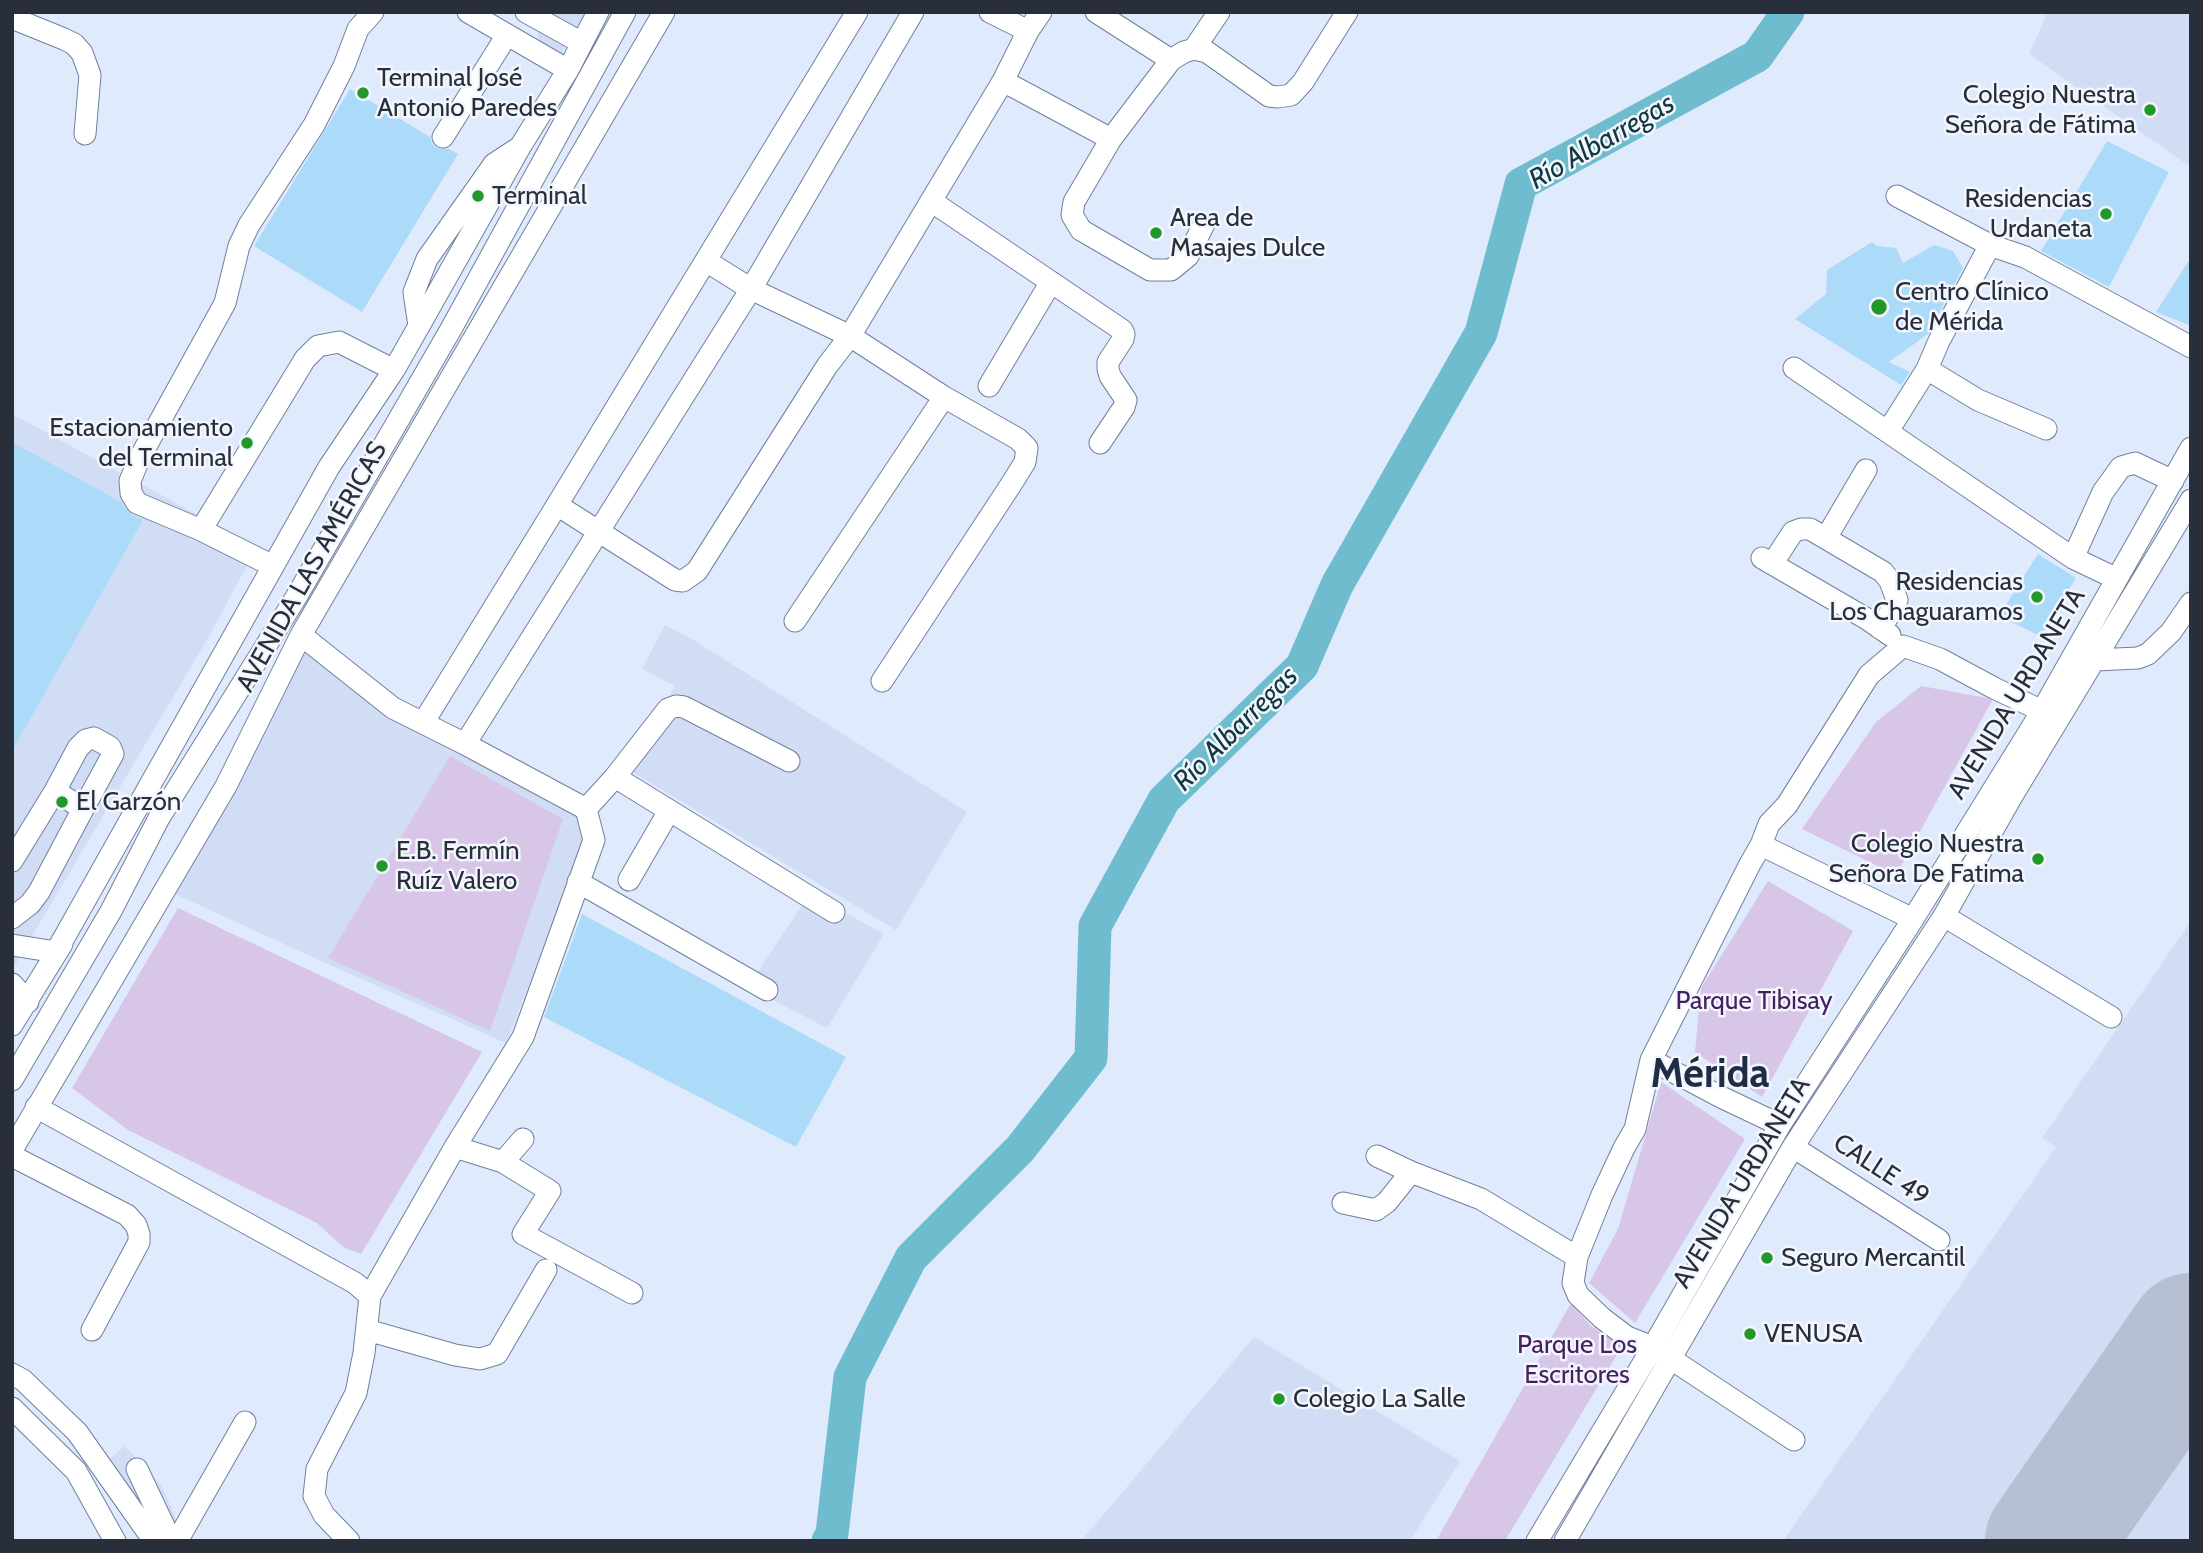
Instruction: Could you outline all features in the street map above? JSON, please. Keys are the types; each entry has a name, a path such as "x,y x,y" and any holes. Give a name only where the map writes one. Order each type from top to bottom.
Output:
{"street":[{"path":"273,566 201,530 137,503 131,493 130,481 139,459 225,303 239,246 249,225 314,125 344,66 358,29 373,12"},
{"path":"468,12 568,70"},
{"path":"526,12 582,43"},
{"path":"12,1025 28,1002 329,467 394,370 520,147 568,70 598,12"},
{"name":"AVENIDA LAS AMÉRICAS","path":"12,1080 111,911 159,818 248,677 451,330 625,12"},
{"name":"AVENIDA LAS AMÉRICAS","path":"12,1150 226,786 301,635 664,12"},
{"path":"423,723 857,12"},
{"path":"465,744 751,289 913,12"},
{"path":"990,12 1028,31"},
{"path":"557,505 666,576 683,581 697,571 827,366 850,336 1003,81 1028,31 1041,12"},
{"path":"1096,12 1171,60"},
{"path":"1203,224 1188,256 1171,270 1150,270 1081,230 1072,215 1074,202 1111,139 1171,60 1194,49 1219,12"},
{"path":"1194,49 1208,52 1269,96 1291,95 1304,82 1348,12"},
{"path":"12,18 64,39 74,44 82,53 90,75 85,134"},
{"path":"443,136 508,35"},
{"path":"1003,81 1111,139"},
{"path":"1897,196 1990,245 2025,257 2191,347"},
{"path":"931,201 1114,323 1124,334 1108,362 1108,369 1126,400 1100,443"},
{"path":"1888,431 1927,369 1990,245"},
{"path":"706,261 751,289 850,336 944,397 1018,439 1027,448 1027,455 1012,483 882,681"},
{"path":"989,386 1051,282"},
{"path":"201,530 305,359 318,346 339,342 394,370"},
{"path":"1794,368 2073,558 2117,579"},
{"path":"1927,369 1978,400 2046,429"},
{"path":"795,621 944,397"},
{"name":"AVENIDA URDANETA","path":"1565,1541 1780,1125 1913,919 2042,711 2191,448"},
{"path":"2073,558 2103,492 2121,467 2135,463 2173,481"},
{"path":"1826,538 1866,470"},
{"name":"AVENIDA URDANETA","path":"1537,1541 1944,916 2012,796 2191,500"},
{"path":"1881,629 1896,600 1890,581 1883,572 1810,529 1793,533 1766,560 1881,629 1903,646 1940,659 2042,711"},
{"path":"2095,660 2138,658 2148,654 2171,632 2191,603"},
{"path":"248,677 250,610"},
{"path":"301,635 393,708 586,809 594,840 523,1037 455,1147 370,1296 356,1393 317,1469 314,1496 324,1515 349,1541"},
{"path":"1794,1440 1661,1353 1627,1337 1578,1295 1573,1283 1577,1257 1602,1195 1635,1129 1651,1060 1761,845 1769,824 1787,805 1869,675 1903,646"},
{"path":"586,809 615,777 668,709 676,706 684,707 789,761"},
{"path":"12,861 78,748 86,740 94,738 110,747 113,754 39,892 30,904 12,918"},
{"path":"615,777 834,912"},
{"path":"55,791 83,809"},
{"path":"629,880 669,811"},
{"path":"56,952 121,861 159,818"},
{"path":"1761,845 1913,919"},
{"path":"578,882 767,990"},
{"path":"1944,916 2111,1017"},
{"path":"12,945 56,952"},
{"path":"12,984 28,1002"},
{"path":"1651,1060 1780,1125"},
{"path":"36,1107 355,1283 370,1296"},
{"path":"503,1162 523,1139"},
{"path":"455,1147 503,1162 550,1191 523,1234 632,1293"},
{"name":"CALLE 49","path":"1793,1147 1938,1240"},
{"path":"12,1156 127,1215 136,1224 139,1242 92,1330"},
{"path":"1377,1156 1481,1199 1577,1257"},
{"path":"1343,1203 1376,1210 1387,1202 1411,1172"},
{"path":"367,1330 454,1355 480,1359 497,1354 546,1270"},
{"path":"12,1374 23,1380 77,1432 154,1541"},
{"path":"12,1408 76,1471 115,1541"},
{"path":"177,1541 244,1422"},
{"path":"137,1469 171,1541"}],"shaded area":[{"path":"536,12 585,12 554,67 540,61"},
{"name":"Colegio Nuestra Señora de Fátima","path":"2048,12 2191,12 2191,167 2029,54"},
{"name":"El Garzón","path":"12,414 257,547 211,633 12,970"},
{"path":"665,625 695,641 967,812 896,930 627,769 675,686 642,669"},
{"name":"E.B. Fermín Ruíz Valero","path":"302,645 579,815 587,839 506,1043 173,893"},
{"path":"810,893 884,934 827,1028 748,987"},
{"path":"2191,921 2191,1541 1783,1541 2056,1147 2042,1138"},
{"name":"Colegio La Salle","path":"1254,1337 1460,1461 1410,1541 1081,1541"},
{"path":"125,1446 162,1486 185,1541 147,1541 101,1466"}],"green space":[{"path":"1921,686 1993,699 1896,875 1802,829 1876,722"},
{"path":"450,756 563,819 490,1031 328,958"},
{"name":"Parque Tibisay","path":"1768,881 1853,931 1762,1097 1695,1052 1701,988"},
{"path":"178,908 482,1052 361,1254 343,1247 317,1223 128,1130 72,1088"},
{"name":"Parque Tibisay","path":"1661,1082 1745,1139 1635,1323 1589,1283 1618,1229"},
{"name":"Parque Los Escritores","path":"1571,1303 1591,1326 1622,1346 1505,1541 1436,1541"}],"building":[{"path":"350,89 430,137 437,148 449,149 458,154 362,312 254,246"},
{"name":"Residencias Urdaneta","path":"2107,141 2169,172 2109,287 2041,251"},
{"name":"Centro Clínico de Mérida","path":"1872,242 1877,246 1896,248 1903,263 1934,245 1941,247 1953,251 1963,268 1928,334 1889,362 1910,372 1901,385 1795,319 1826,294 1827,270"},
{"path":"2191,257 2191,326 2156,312"},
{"name":"El Garzón","path":"12,442 121,502 131,515 143,520 12,751"},
{"name":"Residencias Los Chaguaramos","path":"2038,554 2076,578 2040,636 1999,616"},
{"path":"582,914 846,1057 796,1147 544,1017"}],"waterway":[{"name":"Río Albarregas","path":"828,1541 832,1534 850,1377 911,1258 1020,1149 1091,1058 1095,926 1164,800 1302,666 1337,585 1481,333 1521,184 1757,56 1788,12"}],"runway":[{"path":"2048,1541 2191,1336"}],"place":[{"name":"Terminal José Antonio Paredes","path":"363,93"},
{"name":"Colegio Nuestra Señora de Fátima","path":"2150,110"},
{"name":"Terminal","path":"478,196"},
{"name":"Residencias Urdaneta","path":"2106,214"},
{"name":"Area de Masajes Dulce","path":"1156,233"},
{"name":"Centro Clínico de Mérida","path":"1879,307"},
{"name":"Estacionamiento del Terminal","path":"247,443"},
{"name":"Residencias Los Chaguaramos","path":"2037,597"},
{"name":"El Garzón","path":"62,802"},
{"name":"Colegio Nuestra Señora De Fatima","path":"2038,859"},
{"name":"E.B. Fermín Ruíz Valero","path":"382,866"},
{"name":"Seguro Mercantil","path":"1767,1258"},
{"name":"VENUSA","path":"1750,1334"},
{"name":"Colegio La Salle","path":"1279,1399"}],"district":[{"name":"Mérida","path":"1710,1075"}]}
